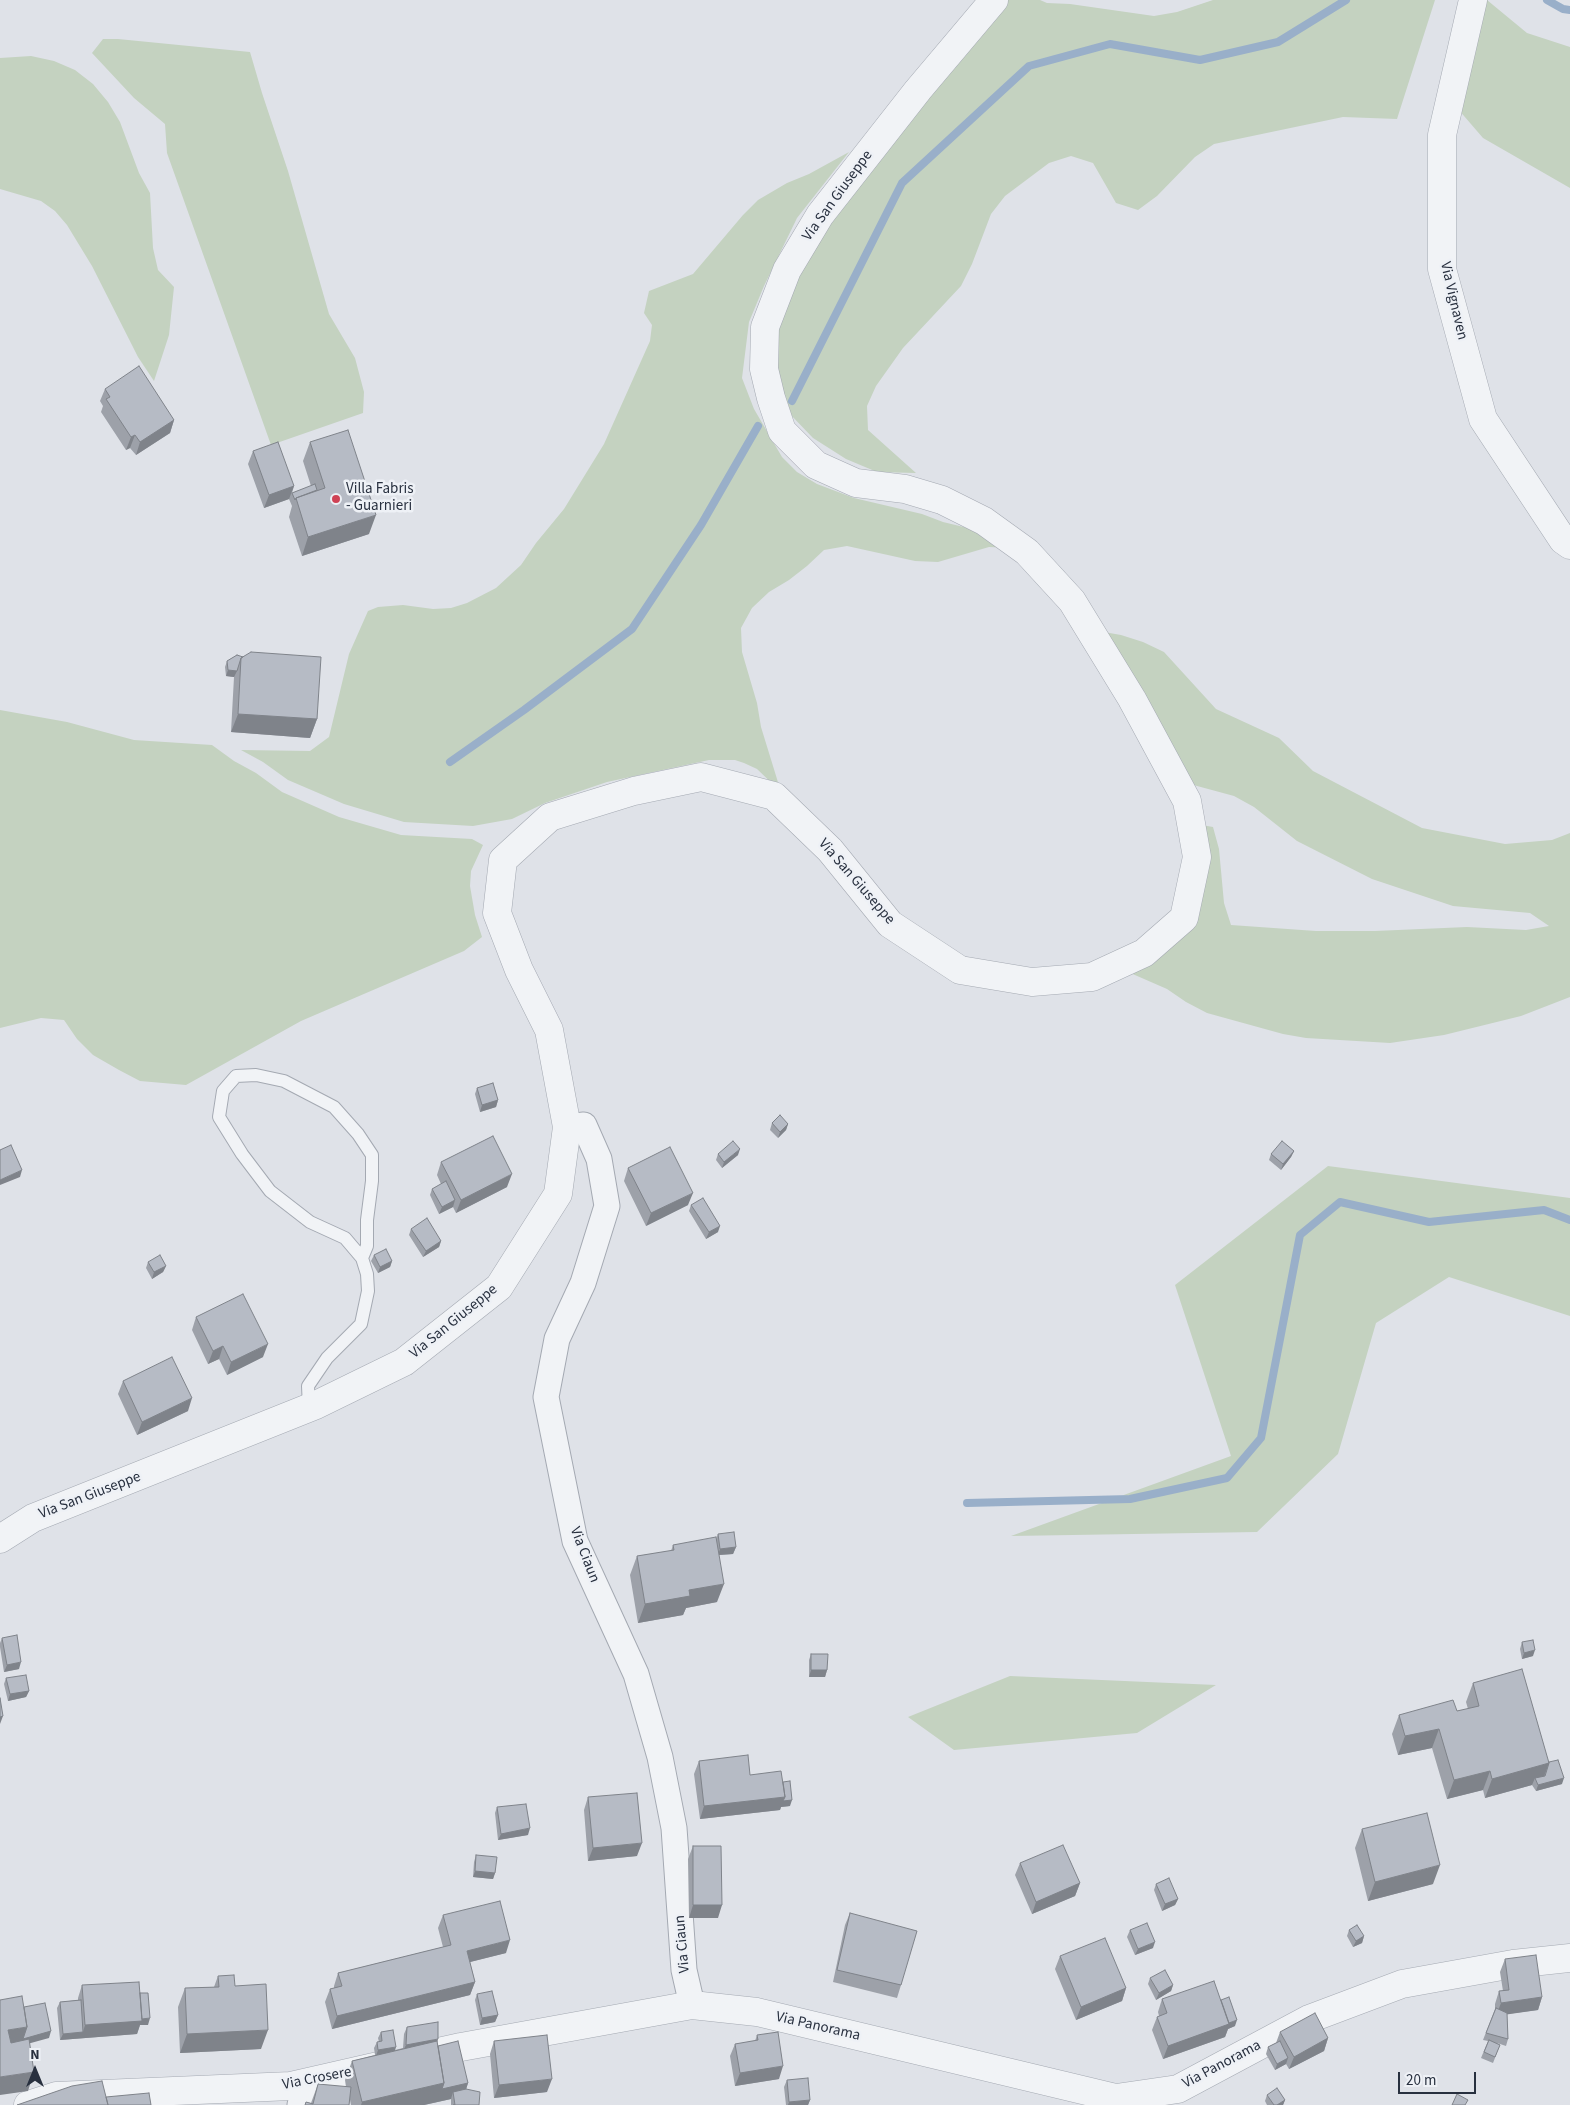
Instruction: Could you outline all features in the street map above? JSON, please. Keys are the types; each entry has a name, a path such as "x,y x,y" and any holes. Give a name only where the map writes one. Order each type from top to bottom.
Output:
{"street":[{"name":"Via San Giuseppe","path":"0,1539 33,1518 309,1408 404,1362 499,1287 558,1194 567,1126 549,1030 519,970 497,913 503,860 550,817 634,791 701,778 774,796 830,850 890,924 960,970 1032,982 1092,977 1144,953 1184,918 1197,857 1187,802 1132,699 1072,600 1027,552 975,517 942,500 905,489 856,483 816,465 782,431 764,369 765,327 786,270 820,216 918,90 994,0"},
{"name":"Via Vignaven","path":"1473,0 1442,135 1442,269 1484,419 1564,540 1570,545"},
{"name":"Via Ciaun","path":"567,1126 584,1125 599,1159 607,1206 583,1283 557,1339 546,1397 575,1541 636,1674 660,1757 674,1828 684,1970 692,2006"},
{"name":"Via Panorama","path":"692,2006 757,2012 1116,2098 1178,2089 1310,2019 1402,1984 1513,1964 1570,1958"},
{"name":"Via Crosere","path":"28,2105 56,2096 291,2086 302,2094 461,2047 692,2006"}],"lane":[{"path":"309,1408 308,1386 327,1358 361,1324 368,1292 368,1274 362,1258 345,1238 310,1222 270,1191 242,1154 220,1117 223,1091 236,1076 256,1075 284,1081 334,1107 358,1134 372,1155 367,1246 362,1258"}],"green space":[{"path":"1000,0 1040,0 1047,3 1070,4 1154,16 1177,12 1213,0 1435,0 1397,119 1343,117 1214,144 1195,157 1157,196 1138,210 1116,203 1093,163 1071,156 1049,163 1005,196 991,214 972,264 961,286 903,348 876,386 867,406 868,430 916,473 877,472 846,459 813,438 788,412 777,383 773,342 784,301 842,204"},
{"path":"1479,0 1487,0 1527,33 1570,47 1570,188 1483,138 1458,109"},
{"path":"103,39 250,52 288,171 329,314 355,358 364,392 363,413 271,445 167,153 165,124 134,98 92,53"},
{"path":"31,56 54,61 75,70 93,84 108,102 120,122 139,173 150,193 153,248 158,270 174,287 169,335 154,381 138,357 92,266 67,225 55,211 41,201 0,189 0,58"},
{"path":"849,152 797,218 749,322 742,378 754,409 782,457 797,472 817,484 854,498 922,514 943,522 972,529 1012,548 989,547 938,562 915,561 847,546 824,550 789,580 769,592 752,608 741,628 742,652 757,703 761,727 781,792 757,769 744,763 735,760 709,760 607,782 545,803 512,819 473,826 404,822 344,804 288,780 263,762 241,750 310,751 329,737 349,654 368,611 378,607 403,605 433,609 451,608 467,603 496,588 521,565 536,543 564,509 604,444 650,341 652,325 644,313 649,291 693,274 758,200 787,183 809,174"},
{"path":"1098,631 1121,635 1143,642 1164,652 1216,709 1279,738 1313,771 1422,828 1505,844 1552,840 1570,833 1570,997 1521,1016 1444,1035 1390,1043 1306,1038 1283,1034 1207,1013 1167,989 1112,965 1173,927 1190,823 1213,827 1219,849 1224,903 1231,925 1316,931 1375,931 1467,927 1526,930 1549,926 1530,913 1453,906 1372,879 1297,841 1254,807 1234,796 1175,780"},
{"path":"0,710 67,722 134,740 212,745 282,792 339,817 401,835 472,839 483,845 471,871 470,886 475,915 482,937 464,951 301,1021 186,1085 140,1081 119,1070 93,1055 77,1039 64,1020 41,1018 0,1028"},
{"path":"1328,1166 1570,1198 1570,1316 1449,1277 1376,1323 1338,1454 1257,1532 1011,1536 1231,1456 1175,1285"},
{"path":"1010,1676 1216,1685 1137,1733 954,1750 908,1717"}],"building":[{"path":"139,366 174,420 140,442 135,435 131,437 106,399 110,397 105,389"},
{"name":"Villa Fabris - Guarnieri","path":"348,430 376,515 308,537 296,498 325,488 310,442"},
{"path":"278,442 294,486 269,495 253,451"},
{"path":"315,484 317,490 295,500 292,493"},
{"path":"251,652 321,657 317,719 238,714 241,658"},
{"path":"237,655 243,657 237,671 228,670 227,661"},
{"path":"493,1083 498,1100 482,1105 477,1088"},
{"path":"780,1115 788,1124 780,1132 772,1123"},
{"path":"493,1136 512,1174 461,1200 441,1162"},
{"path":"733,1141 740,1149 724,1162 718,1154"},
{"path":"1282,1141 1294,1151 1283,1164 1271,1154"},
{"path":"11,1145 22,1170 0,1180 0,1150"},
{"path":"670,1147 693,1193 651,1213 628,1168"},
{"path":"446,1181 455,1200 442,1207 432,1189"},
{"path":"703,1198 720,1226 709,1232 691,1205"},
{"path":"427,1218 441,1241 426,1251 411,1229"},
{"path":"386,1249 392,1261 380,1267 374,1255"},
{"path":"160,1255 166,1266 154,1272 148,1262"},
{"path":"243,1294 268,1344 231,1362 223,1346 213,1351 196,1317"},
{"path":"172,1357 192,1398 142,1422 123,1381"},
{"path":"734,1532 736,1547 720,1549 718,1534"},
{"path":"716,1537 724,1584 689,1590 690,1596 645,1604 637,1556 674,1550 673,1545"},
{"path":"17,1635 21,1662 7,1665 2,1638"},
{"path":"1533,1640 1535,1650 1524,1653 1522,1642"},
{"path":"811,1654 828,1654 827,1670 811,1670"},
{"path":"1522,1669 1549,1763 1492,1779 1490,1771 1454,1780 1439,1729 1405,1736 1399,1715 1453,1700 1457,1711 1479,1706 1473,1683"},
{"path":"26,1675 29,1691 10,1694 6,1678"},
{"path":"0,1698 3,1716 0,1717"},
{"path":"748,1755 750,1775 781,1771 785,1797 704,1806 699,1761"},
{"path":"1558,1760 1564,1778 1538,1785 1535,1778 1545,1776 1549,1762"},
{"path":"790,1781 792,1800 783,1801 785,1797 783,1782"},
{"path":"637,1793 642,1843 593,1848 588,1797"},
{"path":"526,1804 530,1828 501,1834 497,1807"},
{"path":"1427,1813 1440,1865 1375,1882 1362,1829"},
{"path":"1063,1845 1080,1883 1036,1902 1020,1863"},
{"path":"693,1846 721,1846 722,1905 693,1905"},
{"path":"476,1855 497,1857 495,1873 475,1871"},
{"path":"1169,1878 1178,1899 1165,1904 1156,1884"},
{"path":"500,1901 510,1940 467,1951 475,1982 337,2016 330,1989 342,1986 338,1973 451,1945 443,1915"},
{"path":"850,1913 917,1931 901,1985 837,1970"},
{"path":"1147,1923 1155,1942 1138,1949 1130,1930"},
{"path":"1357,1925 1364,1936 1356,1941 1349,1930"},
{"path":"1105,1938 1126,1988 1081,2007 1060,1956"},
{"path":"1536,1955 1542,1997 1501,2003 1499,1991 1509,1990 1505,1959"},
{"path":"1165,1970 1173,1985 1159,1993 1150,1978"},
{"path":"234,1975 235,1986 266,1984 268,2030 187,2034 185,1988 219,1987 218,1976"},
{"path":"1214,1981 1229,2024 1168,2046 1157,2017 1167,2013 1162,1999"},
{"path":"139,1982 142,2021 85,2025 82,1985"},
{"path":"492,1991 498,2015 482,2018 477,1994"},
{"path":"140,1993 148,1993 150,2018 142,2019"},
{"path":"22,1996 27,2027 8,2030 11,2043 29,2039 34,2072 0,2077 0,2000"},
{"path":"1229,1997 1237,2020 1229,2023 1221,2000"},
{"path":"81,2000 83,2032 63,2034 60,2002"},
{"path":"45,2003 51,2031 23,2039 27,2027 24,2007"},
{"path":"1496,2008 1507,2013 1508,2039 1486,2033"},
{"path":"1315,2013 1328,2038 1294,2057 1280,2032"},
{"path":"438,2022 438,2039 406,2045 407,2027"},
{"path":"393,2030 396,2047 378,2050 377,2042 382,2041 381,2032"},
{"path":"778,2032 783,2066 740,2073 735,2044 758,2040 757,2035"},
{"path":"547,2035 552,2079 499,2085 494,2041"},
{"path":"1489,2040 1500,2045 1495,2057 1484,2052"},
{"path":"437,2041 444,2083 362,2102 352,2061"},
{"path":"458,2041 468,2083 442,2089 444,2083 438,2046"},
{"path":"1280,2041 1288,2058 1277,2064 1268,2047"},
{"path":"808,2078 810,2100 789,2102 787,2080"},
{"path":"102,2081 108,2105 17,2105 72,2086"},
{"path":"318,2084 351,2087 349,2105 305,2105 306,2102 313,2104"},
{"path":"1277,2088 1285,2100 1274,2105 1267,2095"},
{"path":"466,2089 480,2092 479,2105 455,2105 453,2092"},
{"path":"149,2093 151,2105 108,2105 106,2097"},
{"path":"1457,2094 1468,2100 1465,2105 1452,2105"}],"waterway":[{"path":"792,401 902,183 1029,66 1110,44 1200,60 1278,42 1346,0"},
{"path":"1547,0 1563,9 1570,10"},
{"path":"450,762 524,710 632,629 701,525 758,426"},
{"path":"967,1503 1130,1499 1227,1478 1261,1438 1300,1235 1340,1202 1429,1222 1544,1210 1570,1220"}],"place":[{"name":"Villa Fabris - Guarnieri","path":"336,499"}]}
